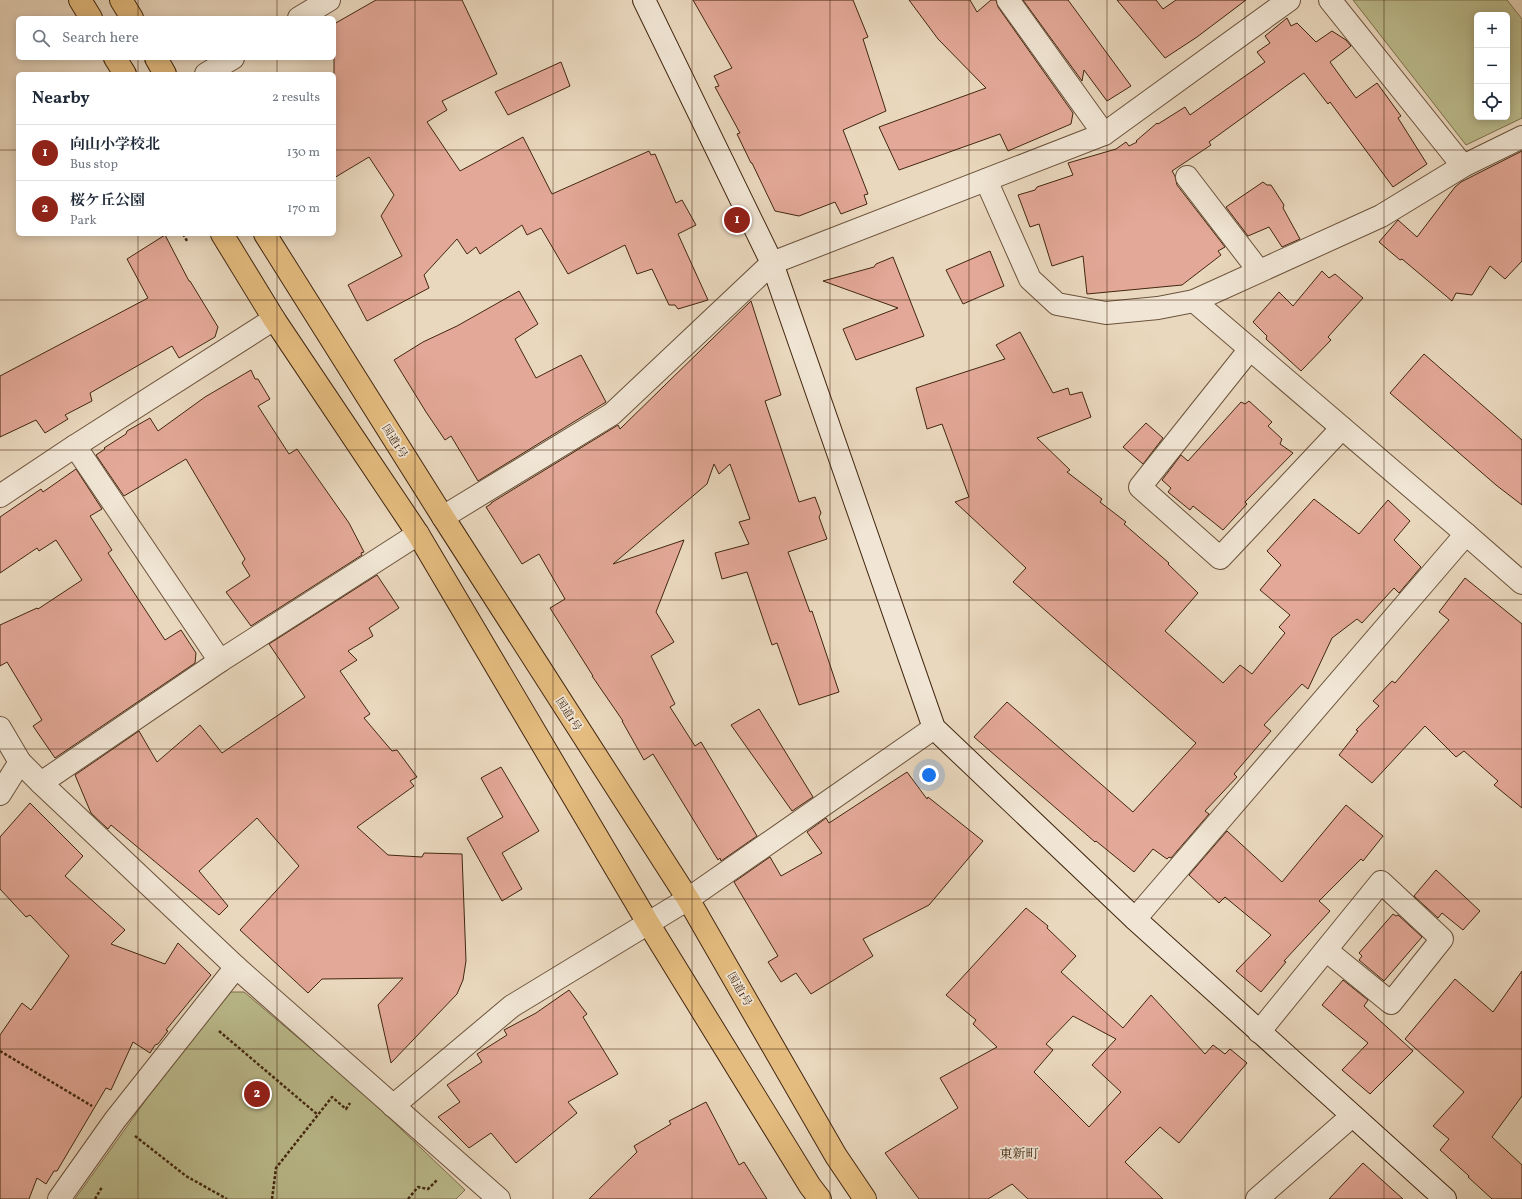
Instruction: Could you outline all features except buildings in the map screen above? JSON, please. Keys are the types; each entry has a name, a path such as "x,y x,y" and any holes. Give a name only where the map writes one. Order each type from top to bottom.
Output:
{"highway":[{"path":"80,0 90,16"},
{"path":"121,0 131,16"},
{"path":"116,60 124,72"},
{"path":"157,60 164,72"},
{"path":"223,236 274,319 418,534 648,922 806,1179 820,1199"},
{"name":"国道1号","path":"266,236 443,517 688,898 836,1156 865,1199"}],"street":[{"path":"302,16 329,0"},
{"path":"644,0 772,263 934,728 1135,919 1445,1199"},
{"path":"1008,0 1104,134"},
{"path":"443,517 612,414 772,263 1104,134 1289,0"},
{"path":"1330,0 1463,166"},
{"path":"209,72 230,60"},
{"path":"986,180 1030,279 1057,304 1106,313 1158,308 1194,301 1381,216 1463,166 1522,136"},
{"path":"1187,177 1259,271"},
{"path":"1194,301 1522,583"},
{"path":"0,496 75,446 274,319"},
{"path":"1250,349 1140,487 1220,558 1342,428"},
{"path":"75,446 220,661"},
{"path":"41,784 220,661 418,534"},
{"path":"1135,919 1466,534"},
{"path":"0,728 20,762 41,784 236,967 499,1199"},
{"path":"393,1106 512,1006 688,898 934,728"},
{"path":"0,794 20,762"},
{"path":"1259,1032 1381,882 1442,939 1391,1003 1326,950"},
{"path":"59,1199 115,1120 236,967"},
{"path":"1257,1199 1352,1116"}],"path":[{"path":"183,236 187,241"},
{"path":"198,1014 318,1115"},
{"path":"0,1051 115,1120 186,1176 227,1199"},
{"path":"272,1199 276,1168 332,1097 346,1109 353,1100"},
{"path":"408,1199 418,1187 428,1189"}],"green space":[{"path":"1353,0 1507,0 1522,19 1522,118 1466,145"},
{"path":"230,992 244,992 361,1091 465,1190 456,1199 75,1199 148,1097"}],"place":[{"name":"向山小学校北","path":"737,220"},
{"name":"桜ケ丘公園","path":"257,1094"}],"district":[{"name":"東新町","path":"1019,1153"}]}
